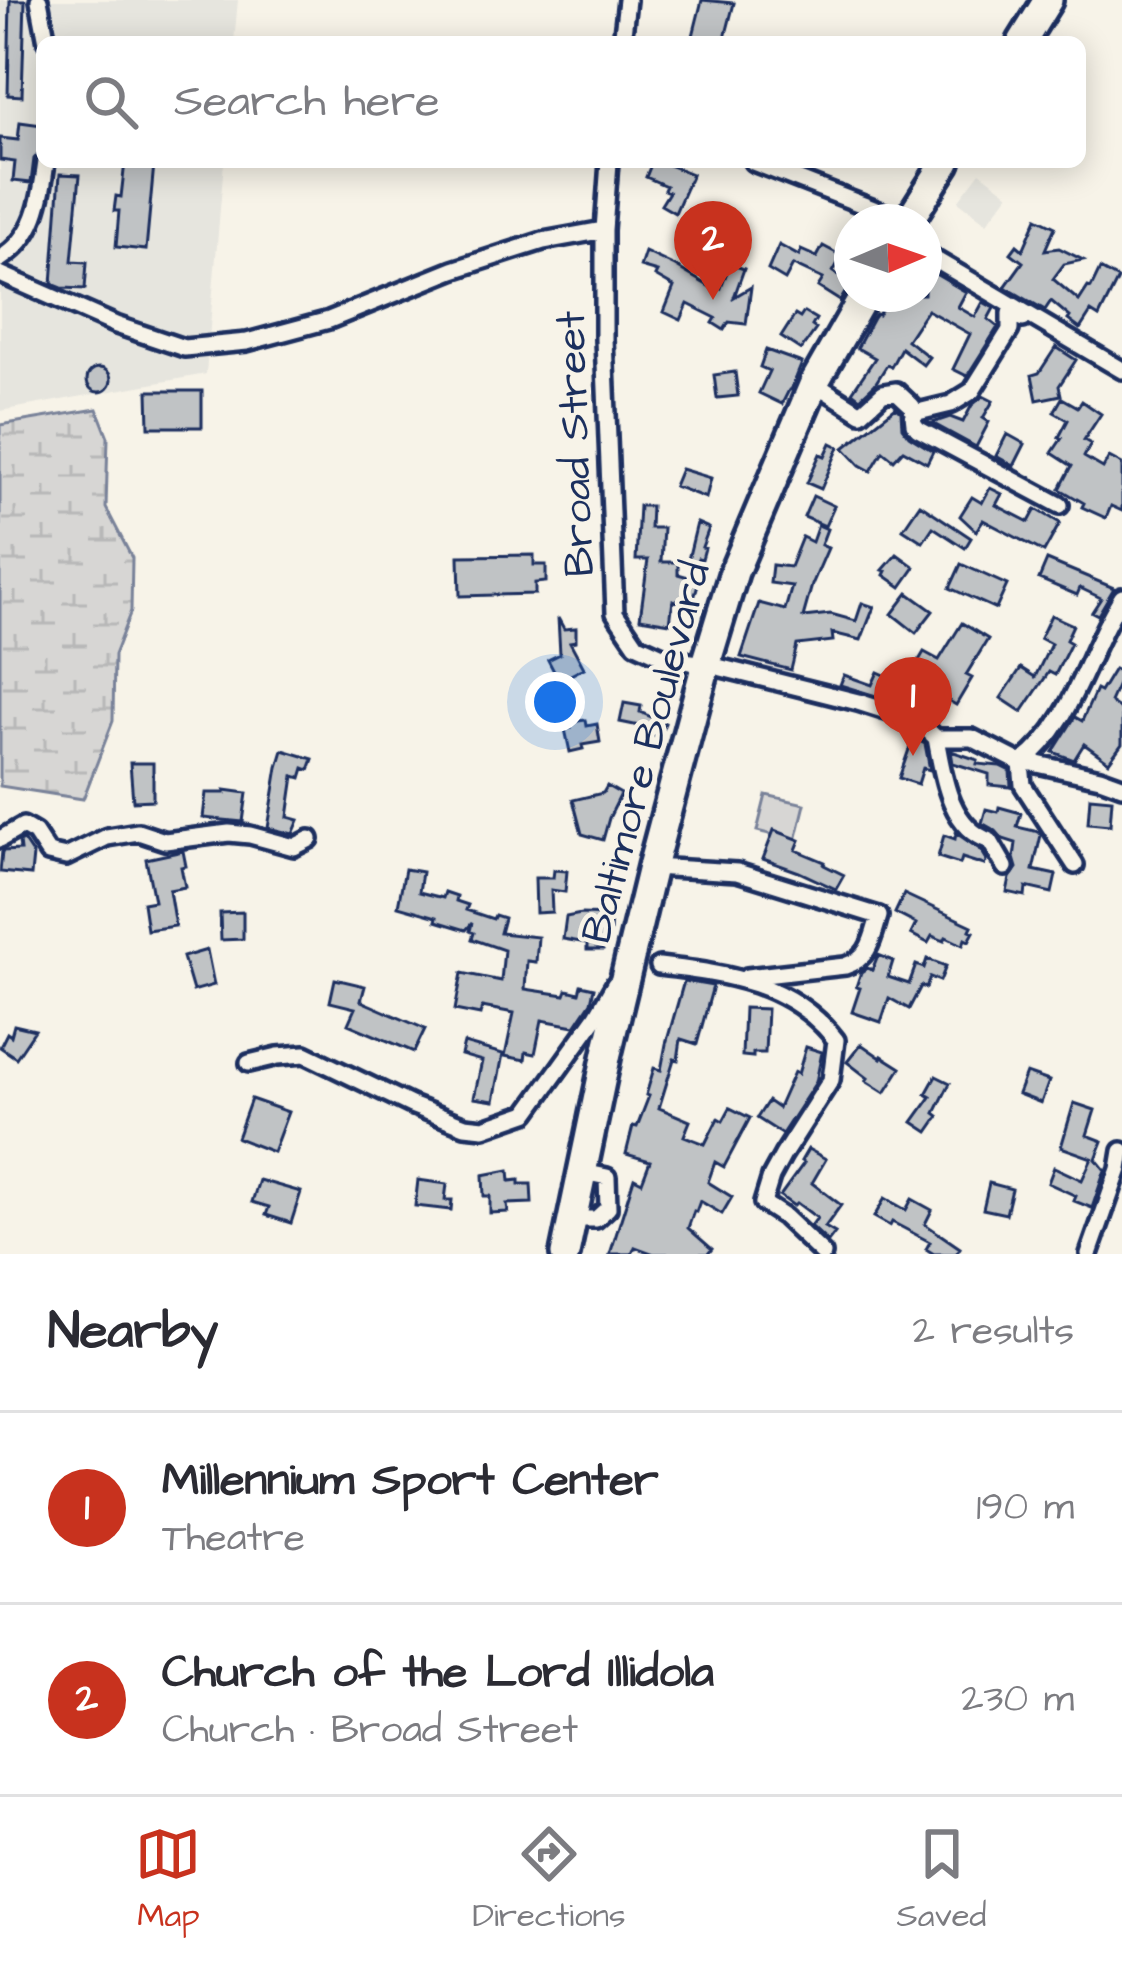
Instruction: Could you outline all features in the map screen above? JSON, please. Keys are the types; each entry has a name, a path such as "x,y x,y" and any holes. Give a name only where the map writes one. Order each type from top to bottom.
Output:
{"highway":[{"path":"1026,36 1048,0"},
{"path":"919,204 942,168"},
{"name":"Baltimore Boulevard","path":"566,1254 652,867 734,572 814,382 855,312"}],"street":[{"path":"39,0 46,36"},
{"path":"623,36 627,0"},
{"path":"0,259 23,239 38,213 45,168"},
{"name":"Broad Street","path":"609,168 604,230 610,533 615,613 636,644 669,659 858,702 918,722 936,738 972,738 1021,763 1122,786"},
{"path":"768,168 861,204"},
{"path":"0,274 116,325 184,348 247,342 329,320 453,270 543,241 604,230"},
{"path":"942,263 1122,370"},
{"path":"914,412 951,404 972,391 1010,330 1010,313 1058,334"},
{"path":"814,382 861,413 884,393 896,391 912,406 918,430 1060,505"},
{"path":"1075,866 1023,784 1021,763 1041,748 1122,597"},
{"path":"936,738 946,794 976,836 990,841 1005,867"},
{"path":"0,839 23,826 48,853 66,857 107,837 138,832 165,841 250,835 294,847 310,838"},
{"path":"652,867 737,872 879,916 870,947 860,962 845,967 738,977 659,966"},
{"path":"249,1064 305,1054 465,1126 484,1128 506,1122 527,1113 539,1099 596,1017 631,955"},
{"path":"738,977 797,1003 819,1018 836,1040 831,1080 783,1155 763,1203 823,1254"},
{"path":"1088,1254 1122,1150"}],"shaded area":[{"path":"0,0 238,0 235,36 36,36 36,168 223,168 206,374 0,411"},
{"path":"980,172 1009,194 987,223 958,201"}],"green space":[{"path":"97,409 108,437 106,508 132,558 131,611 114,655 113,721 83,799 0,786 0,425"},
{"path":"766,795 805,804 796,841 757,831"}],"building":[{"path":"10,0 25,0 22,96 8,95"},
{"path":"702,0 734,3 726,36 693,36"},
{"path":"20,122 36,124 31,183 13,181 15,162 0,160 0,138 18,140"},
{"path":"124,168 154,168 146,250 116,247 119,211 114,211 116,196 121,197"},
{"path":"650,168 677,168 692,174 675,213 661,205 669,192 666,186 646,177"},
{"path":"60,174 80,175 72,261 87,262 85,289 52,284"},
{"path":"1037,218 1055,227 1045,250 1059,248 1083,260 1064,264 1053,279 1079,301 1100,269 1118,279 1099,317 1091,312 1080,329 1051,301 1045,310 1005,287 1023,262 1011,253 1017,245 1023,250"},
{"path":"779,245 799,256 801,250 817,257 823,246 834,252 834,297 818,287 823,279 793,265 785,280 768,270"},
{"path":"645,252 710,287 712,283 721,288 730,264 744,269 734,297 751,287 746,324 729,322 724,330 713,323 716,318 688,304 681,320 664,312 674,287 655,276 657,272 640,267"},
{"path":"942,278 966,292 958,307 975,317 983,302 994,308 988,319 998,327 967,376 953,369 970,334 931,312 942,312"},
{"path":"804,312 816,319 812,326 816,329 801,350 781,337 795,315 800,318"},
{"path":"926,312 907,340 929,357 923,365 901,348 891,367 887,365 860,398 852,392 875,358 857,348 878,315"},
{"path":"1056,347 1076,360 1059,386 1061,395 1037,400 1032,375 1039,373"},
{"path":"766,350 802,363 782,404 759,393 769,371 760,367"},
{"path":"99,368 108,371 108,389 99,392 90,389 87,380 90,371"},
{"path":"735,372 738,396 717,398 714,375"},
{"path":"148,391 202,391 202,427 149,427"},
{"path":"983,396 993,401 976,447 932,423 950,417 963,422"},
{"path":"1062,398 1078,407 1082,401 1101,414 1084,440 1091,444 1084,457 1103,468 1109,457 1122,464 1122,511 1111,506 1106,518 1060,489 1072,466 1052,453 1068,420 1054,412"},
{"path":"896,407 909,436 933,451 927,463 903,450 894,460 883,451 871,471 844,448"},
{"path":"1007,434 1025,444 1014,466 996,456"},
{"path":"831,443 839,447 821,489 807,483 820,454 825,456"},
{"path":"681,469 711,478 706,498 674,486"},
{"path":"990,488 1002,494 996,505 1029,522 1036,509 1060,523 1044,552 983,520 976,531 960,516 972,497 982,503"},
{"path":"813,496 834,506 825,526 804,517"},
{"path":"920,504 971,538 965,548 933,527 923,542 903,529"},
{"path":"639,506 651,506 650,528 663,528 661,562 678,562 678,574 699,580 692,606 673,600 670,623 640,618 648,560 636,560"},
{"path":"697,523 709,528 702,559 695,566 687,564"},
{"path":"818,525 827,529 821,545 828,548 803,617 831,614 856,621 862,603 874,607 861,640 832,633 833,641 797,645 791,670 741,657 759,603 785,610 792,586 770,583 772,565 790,567 802,537 812,542"},
{"path":"897,554 915,567 901,587 883,570"},
{"path":"534,555 534,565 546,565 546,582 535,583 535,594 460,596 459,556"},
{"path":"1047,560 1114,588 1098,615 1092,612 1101,598 1080,588 1077,595 1039,579"},
{"path":"961,564 1007,585 996,609 950,588"},
{"path":"908,593 933,611 916,633 892,614"},
{"path":"1051,615 1073,625 1066,640 1071,643 1055,675 1049,672 1022,712 1001,698 1021,668 1035,677 1051,644 1040,638"},
{"path":"558,618 564,629 576,628 576,641 570,642 584,668 559,681 548,660 560,654"},
{"path":"962,623 988,639 966,675 972,678 956,705 930,690 922,710 840,685 844,675 872,685 878,672 905,684 924,652 939,660"},
{"path":"1114,669 1122,673 1122,687 1118,684 1110,702 1122,710 1122,744 1109,762 1084,744 1074,760 1053,752 1075,717 1082,721 1096,690 1100,692"},
{"path":"624,703 641,706 640,712 665,723 659,738 646,733 649,728 620,722"},
{"path":"586,720 587,726 597,724 600,742 570,752 565,729 571,728 570,722"},
{"path":"913,738 925,744 930,770 923,768 918,784 899,778"},
{"path":"283,750 313,759 301,778 294,776 288,817 299,820 293,834 268,828"},
{"path":"951,751 978,760 977,764 1010,771 1011,787 989,785 989,774 953,763"},
{"path":"130,763 153,763 153,800 133,801"},
{"path":"607,786 621,794 603,840 582,834 573,800 603,793"},
{"path":"206,793 247,793 243,822 203,818"},
{"path":"1090,797 1112,799 1110,825 1088,823"},
{"path":"999,807 1021,813 1017,827 1041,835 1033,870 1056,875 1052,893 1026,887 1025,896 1007,892 1017,868 1016,843 982,823 986,809 998,812"},
{"path":"774,830 800,840 796,850 844,875 836,889 763,859"},
{"path":"956,833 981,850 987,860 984,865 938,857 944,835 955,839"},
{"path":"23,840 33,855 31,875 0,872 2,851 20,850"},
{"path":"183,851 185,887 169,890 175,926 147,930 143,903 154,901 146,859"},
{"path":"405,869 422,872 419,892 443,898 445,892 468,905 466,910 504,918 500,933 538,937 536,962 527,961 525,989 565,995 567,990 579,993 581,985 594,988 575,1026 542,1020 535,1054 526,1052 525,1060 505,1056 514,1013 482,1007 480,1015 455,1010 462,973 501,981 504,950 472,939 472,923 466,930 398,906"},
{"path":"554,870 567,871 565,892 551,890 552,912 536,913 535,878 553,878"},
{"path":"904,894 972,926 969,941 965,939 963,945 932,936 928,943 911,934 916,924 895,913"},
{"path":"243,912 243,939 221,940 220,913"},
{"path":"611,915 603,950 587,950 587,943 563,939 566,917"},
{"path":"207,950 214,985 193,991 183,957"},
{"path":"878,955 893,961 888,977 909,984 916,965 924,968 927,959 946,966 940,981 930,977 926,988 921,986 909,1009 889,998 881,1022 852,1012 861,972 872,970"},
{"path":"335,979 365,986 361,1001 425,1029 414,1052 348,1024 355,1008 330,1002"},
{"path":"684,981 713,986 697,1044 681,1039 659,1108 690,1121 684,1136 705,1144 718,1118 723,1121 730,1108 750,1118 724,1167 715,1162 708,1182 732,1197 722,1214 700,1201 694,1211 688,1228 712,1249 708,1254 654,1254 635,1247 632,1254 610,1254 634,1178 642,1182 650,1161 626,1154 633,1126 637,1127 649,1096 654,1068 661,1070"},
{"path":"744,1008 767,1009 765,1053 753,1053 753,1057 742,1056"},
{"path":"14,1025 35,1030 16,1058 0,1047"},
{"path":"464,1043 503,1054 494,1101 474,1098 482,1061 461,1055"},
{"path":"861,1044 901,1068 885,1093 847,1062"},
{"path":"806,1047 822,1052 816,1082 782,1134 757,1118 768,1101 778,1108 794,1072 798,1074"},
{"path":"1026,1073 1049,1081 1041,1103 1018,1094"},
{"path":"936,1076 950,1083 928,1132 913,1122 931,1097 926,1094"},
{"path":"251,1099 288,1112 273,1152 237,1138"},
{"path":"1074,1103 1095,1110 1087,1135 1103,1141 1096,1159 1105,1170 1092,1208 1048,1183 1054,1167 1082,1180 1092,1158 1061,1147"},
{"path":"808,1149 826,1159 812,1183 841,1205 825,1227 835,1233 828,1242 811,1226 817,1218 780,1196 804,1163"},
{"path":"509,1170 510,1181 531,1184 532,1203 507,1204 508,1212 490,1213 483,1175"},
{"path":"259,1180 301,1192 291,1223 266,1215 269,1207 252,1202"},
{"path":"418,1180 447,1184 445,1200 452,1200 451,1210 415,1206"},
{"path":"989,1183 1012,1189 1006,1214 983,1209"},
{"path":"885,1198 906,1210 912,1199 932,1210 925,1224 960,1248 956,1254 934,1254 926,1249 930,1242 874,1217"}],"place":[{"name":"Church of the Lord Illidola","path":"713,300"},
{"name":"Millennium Sport Center","path":"913,756"}]}
